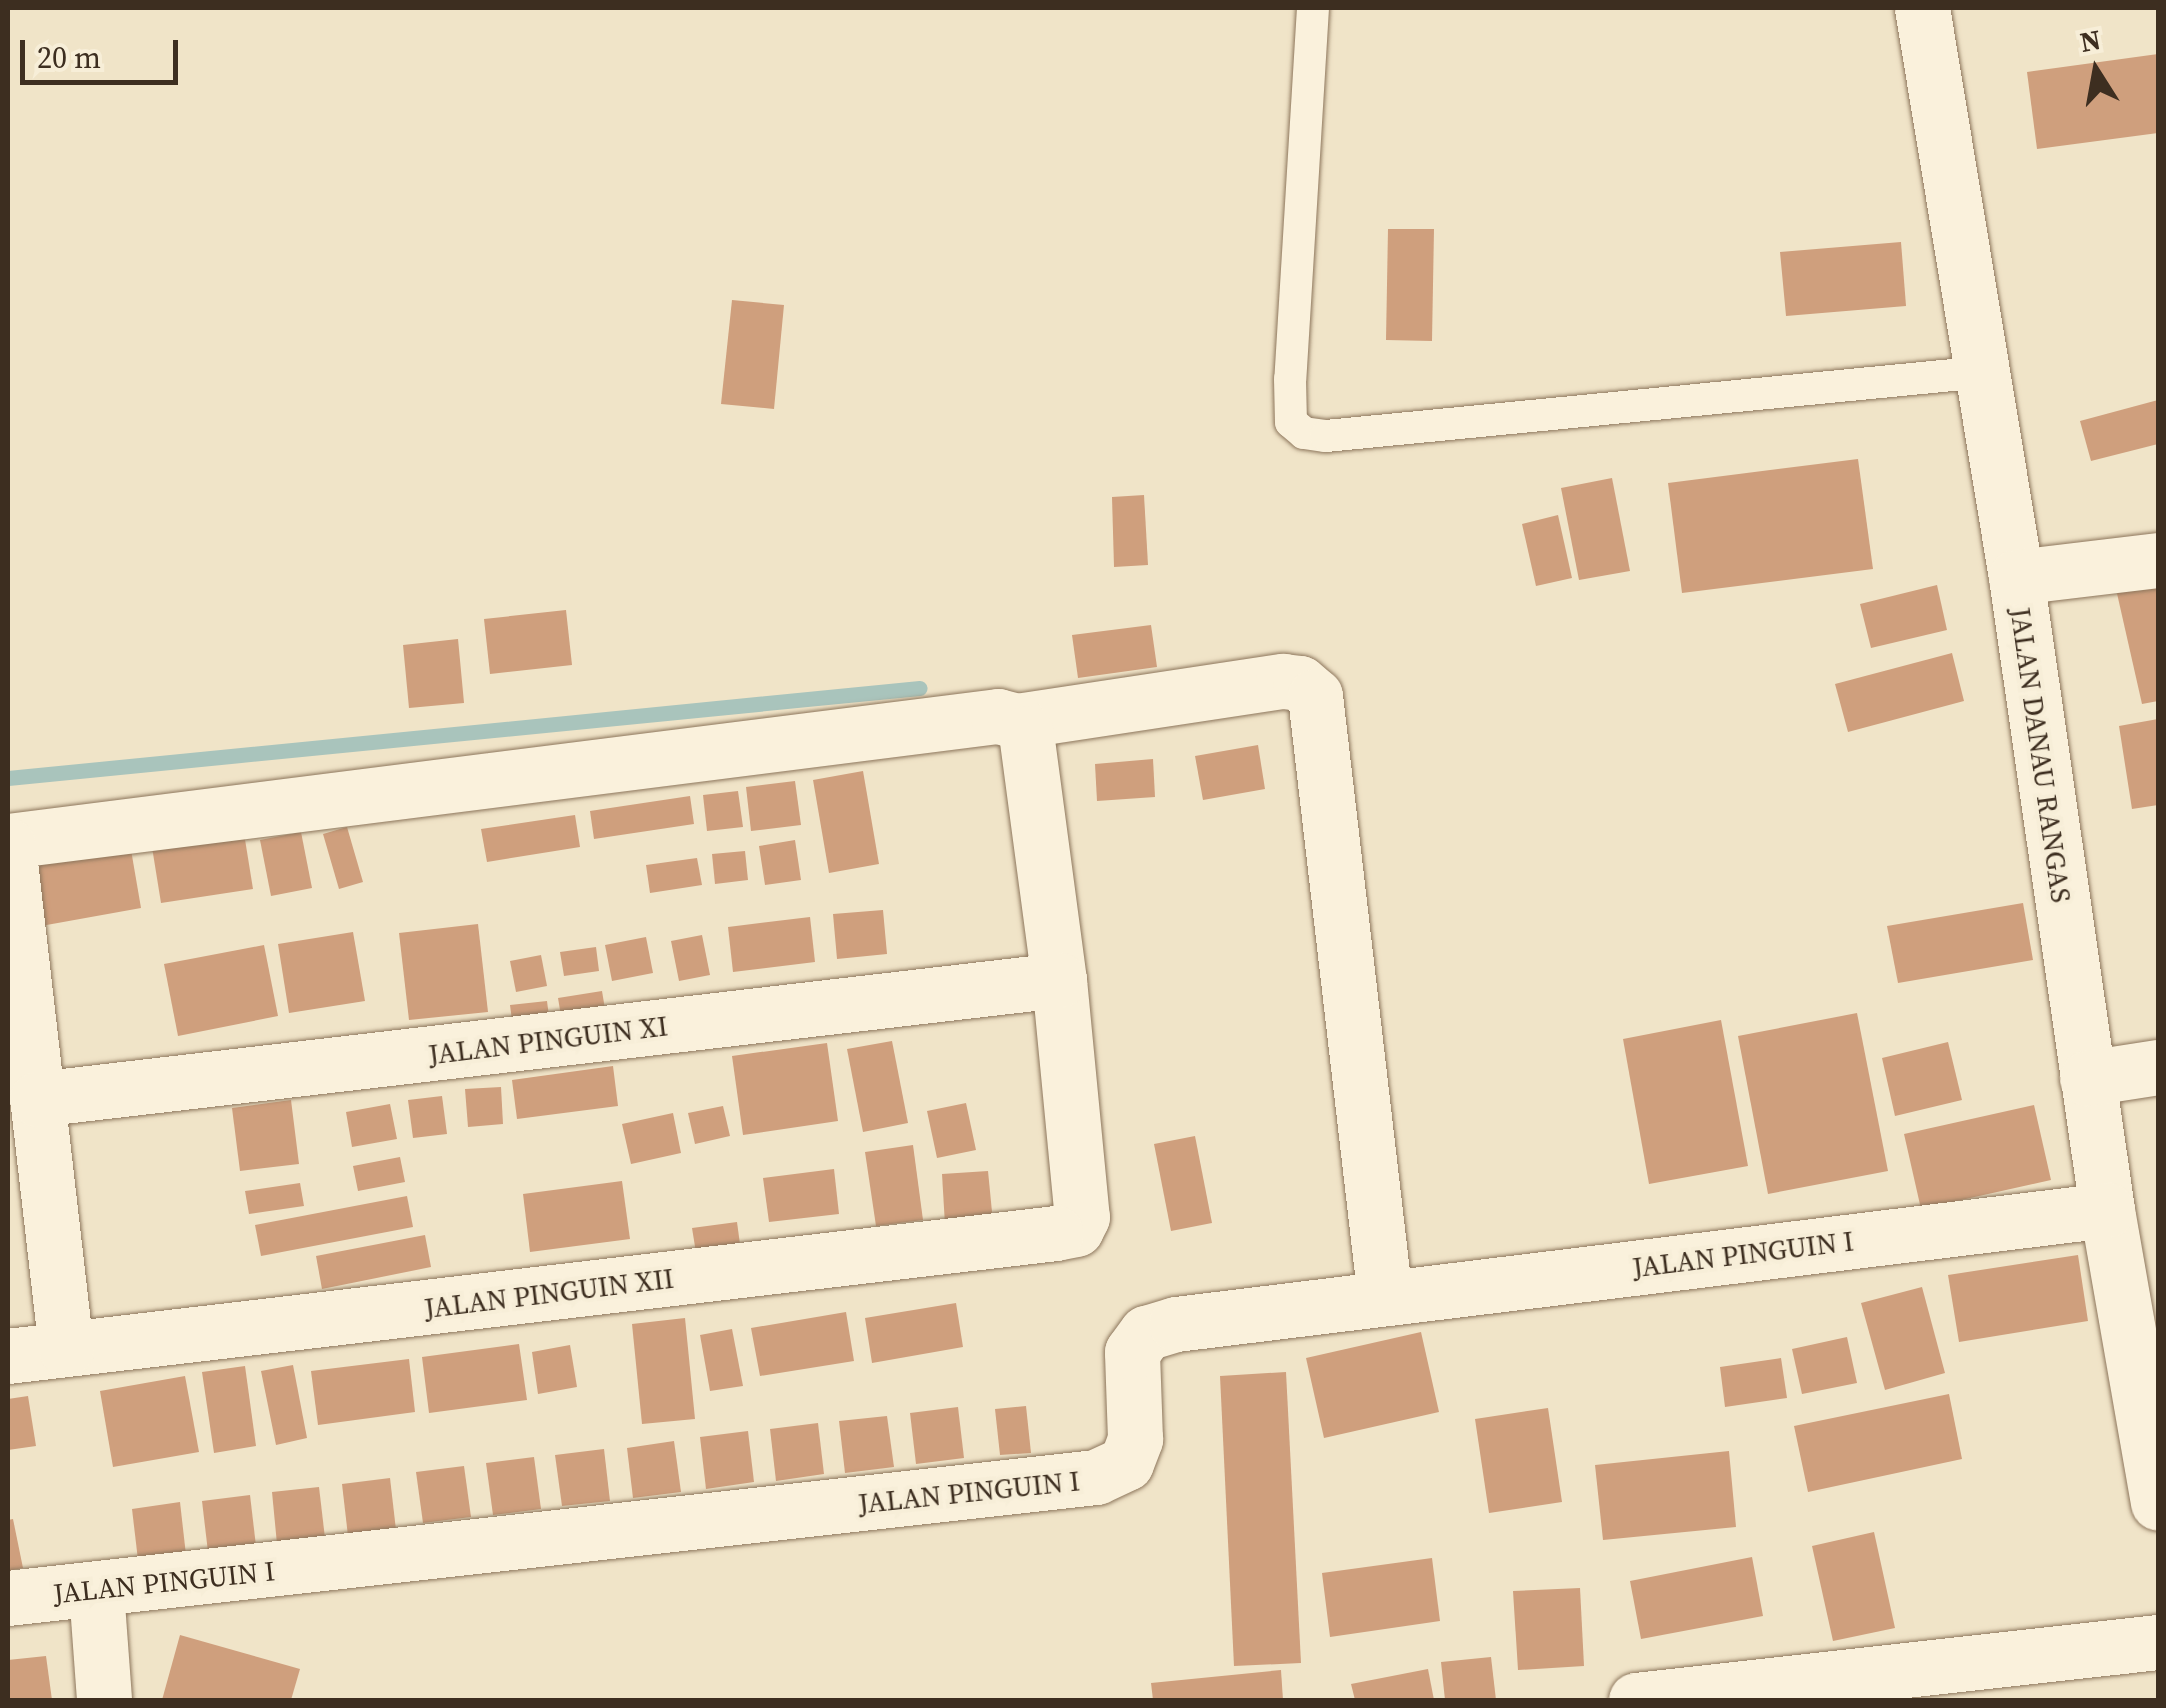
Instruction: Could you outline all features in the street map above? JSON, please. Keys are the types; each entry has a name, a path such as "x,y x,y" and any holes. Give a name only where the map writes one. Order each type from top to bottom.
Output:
{"street":[{"name":"JALAN DANAU RANGAS","path":"1922,8 2016,577 2107,1210 2149,1371 2158,1503"},
{"path":"2016,577 2158,560"},
{"path":"66,1349 8,842 998,716 1017,721 1282,681 1300,683 1315,696 1322,729 1385,1298"},
{"path":"1017,721 1026,732 1059,980"},
{"name":"JALAN PINGUIN XI","path":"37,1099 1059,980"},
{"name":"JALAN PINGUIN XII","path":"8,1356 1076,1229 1082,1218 1059,980"},
{"path":"2087,1078 2158,1067"},
{"name":"JALAN PINGUIN I","path":"8,1598 1096,1477 1126,1463 1135,1438 1132,1352 1146,1333 1176,1324 2107,1210"},
{"path":"96,1590 104,1700"},
{"path":"1636,1700 2158,1642"}],"lane":[{"path":"1313,8 1290,379 1292,422 1304,433 1346,434 1983,372"}],"building":[{"path":"2158,54 2158,133 2037,149 2027,72"},
{"path":"1388,229 1434,229 1432,341 1386,340"},
{"path":"1901,242 1906,306 1786,316 1780,252"},
{"path":"732,300 784,305 774,409 721,404"},
{"path":"2158,400 2158,444 2091,461 2080,421"},
{"path":"1858,459 1873,569 1682,593 1668,483"},
{"path":"1612,478 1630,571 1579,580 1561,488"},
{"path":"1144,495 1148,565 1114,567 1112,497"},
{"path":"1558,515 1572,578 1536,586 1522,524"},
{"path":"2158,580 2158,701 2142,704 2116,589"},
{"path":"1937,585 1947,630 1871,648 1860,604"},
{"path":"566,610 572,665 490,674 484,619"},
{"path":"1151,625 1157,667 1078,678 1072,635"},
{"path":"458,639 464,703 409,708 403,645"},
{"path":"1952,653 1964,701 1848,732 1835,684"},
{"path":"2158,719 2158,805 2132,809 2119,726"},
{"path":"1258,745 1265,789 1203,800 1195,756"},
{"path":"1153,759 1155,797 1097,801 1095,764"},
{"path":"863,771 879,864 829,873 813,780"},
{"path":"795,781 801,825 751,831 746,787"},
{"path":"738,791 743,827 707,831 703,795"},
{"path":"690,796 694,824 594,839 590,811"},
{"path":"575,815 580,847 487,862 481,829"},
{"path":"243,827 253,889 161,903 151,841"},
{"path":"347,827 363,882 339,889 323,834"},
{"path":"301,832 312,888 271,896 260,840"},
{"path":"795,840 801,880 765,885 759,846"},
{"path":"130,844 141,908 41,926 30,861"},
{"path":"745,851 748,880 715,884 712,854"},
{"path":"697,858 702,885 650,893 646,865"},
{"path":"2023,903 2033,960 1898,983 1887,926"},
{"path":"883,910 887,954 837,959 833,914"},
{"path":"810,917 815,962 733,972 728,927"},
{"path":"478,924 488,1012 409,1020 399,933"},
{"path":"353,932 365,1001 289,1013 278,944"},
{"path":"702,935 710,975 679,981 671,941"},
{"path":"646,937 653,973 612,981 605,945"},
{"path":"264,945 278,1016 178,1036 164,964"},
{"path":"596,947 599,971 564,976 560,952"},
{"path":"541,955 547,986 516,992 510,961"},
{"path":"602,991 606,1015 562,1022 558,998"},
{"path":"547,1001 550,1024 513,1028 510,1005"},
{"path":"1857,1013 1888,1171 1768,1194 1738,1036"},
{"path":"1721,1020 1748,1166 1649,1184 1623,1039"},
{"path":"892,1041 908,1123 863,1132 847,1049"},
{"path":"1948,1042 1962,1100 1895,1116 1882,1058"},
{"path":"827,1043 838,1121 743,1135 732,1056"},
{"path":"613,1066 618,1106 517,1119 512,1080"},
{"path":"501,1087 503,1124 468,1127 465,1089"},
{"path":"442,1096 447,1134 413,1138 408,1100"},
{"path":"291,1100 299,1164 240,1171 232,1108"},
{"path":"966,1103 976,1150 937,1158 927,1111"},
{"path":"390,1104 397,1139 352,1147 346,1112"},
{"path":"2034,1105 2051,1180 1921,1209 1904,1134"},
{"path":"723,1106 730,1136 695,1144 688,1113"},
{"path":"673,1113 681,1153 631,1164 622,1124"},
{"path":"1195,1136 1212,1223 1171,1231 1154,1144"},
{"path":"913,1145 923,1220 876,1226 865,1152"},
{"path":"400,1157 405,1182 358,1191 353,1166"},
{"path":"834,1169 839,1214 769,1222 763,1178"},
{"path":"988,1171 993,1222 945,1225 942,1174"},
{"path":"622,1181 630,1239 530,1252 523,1194"},
{"path":"300,1183 304,1206 249,1214 245,1191"},
{"path":"407,1196 413,1227 261,1256 255,1225"},
{"path":"737,1222 742,1259 698,1265 692,1228"},
{"path":"425,1235 431,1267 322,1289 316,1256"},
{"path":"2078,1255 2088,1321 1959,1342 1948,1275"},
{"path":"1922,1287 1945,1373 1885,1390 1861,1303"},
{"path":"956,1303 963,1347 872,1363 865,1318"},
{"path":"846,1312 854,1361 760,1376 751,1328"},
{"path":"685,1318 695,1419 642,1424 632,1324"},
{"path":"732,1329 743,1386 710,1391 700,1335"},
{"path":"1421,1332 1439,1412 1324,1438 1306,1358"},
{"path":"1847,1337 1857,1383 1802,1394 1792,1349"},
{"path":"519,1344 527,1400 429,1413 422,1357"},
{"path":"570,1345 577,1387 538,1394 532,1352"},
{"path":"1781,1358 1787,1398 1725,1407 1720,1367"},
{"path":"409,1359 415,1412 318,1425 311,1371"},
{"path":"293,1365 307,1438 276,1445 261,1371"},
{"path":"245,1366 256,1446 214,1453 202,1372"},
{"path":"1286,1372 1301,1663 1234,1666 1220,1376"},
{"path":"185,1376 199,1452 113,1467 100,1391"},
{"path":"1949,1394 1962,1459 1808,1492 1794,1426"},
{"path":"28,1396 36,1446 8,1450 8,1399"},
{"path":"1026,1406 1031,1453 1000,1455 995,1409"},
{"path":"958,1407 964,1458 916,1464 910,1413"},
{"path":"1548,1408 1562,1502 1489,1513 1475,1419"},
{"path":"887,1416 894,1467 845,1473 839,1421"},
{"path":"818,1423 824,1474 776,1481 770,1429"},
{"path":"748,1431 754,1482 706,1489 700,1437"},
{"path":"674,1441 681,1492 633,1498 627,1448"},
{"path":"604,1449 610,1501 562,1506 555,1455"},
{"path":"1729,1451 1736,1527 1603,1540 1595,1465"},
{"path":"534,1457 541,1509 493,1515 486,1463"},
{"path":"464,1466 471,1517 423,1523 416,1472"},
{"path":"390,1478 396,1530 348,1536 342,1484"},
{"path":"319,1487 325,1538 277,1544 272,1492"},
{"path":"250,1495 256,1546 208,1552 202,1501"},
{"path":"180,1502 186,1555 138,1560 132,1509"},
{"path":"13,1519 23,1568 8,1571 8,1520"},
{"path":"1874,1532 1895,1628 1833,1641 1812,1546"},
{"path":"1752,1557 1763,1616 1641,1639 1630,1581"},
{"path":"1432,1558 1440,1621 1330,1637 1322,1573"},
{"path":"1580,1588 1584,1666 1518,1670 1513,1591"},
{"path":"180,1635 300,1669 291,1700 162,1700"},
{"path":"46,1656 52,1700 8,1700 8,1660"},
{"path":"1491,1657 1496,1700 1445,1700 1441,1662"},
{"path":"1428,1669 1434,1700 1355,1700 1351,1684"},
{"path":"1281,1670 1283,1700 1153,1700 1151,1683"}],"waterway":[{"path":"8,778 920,688"}]}
